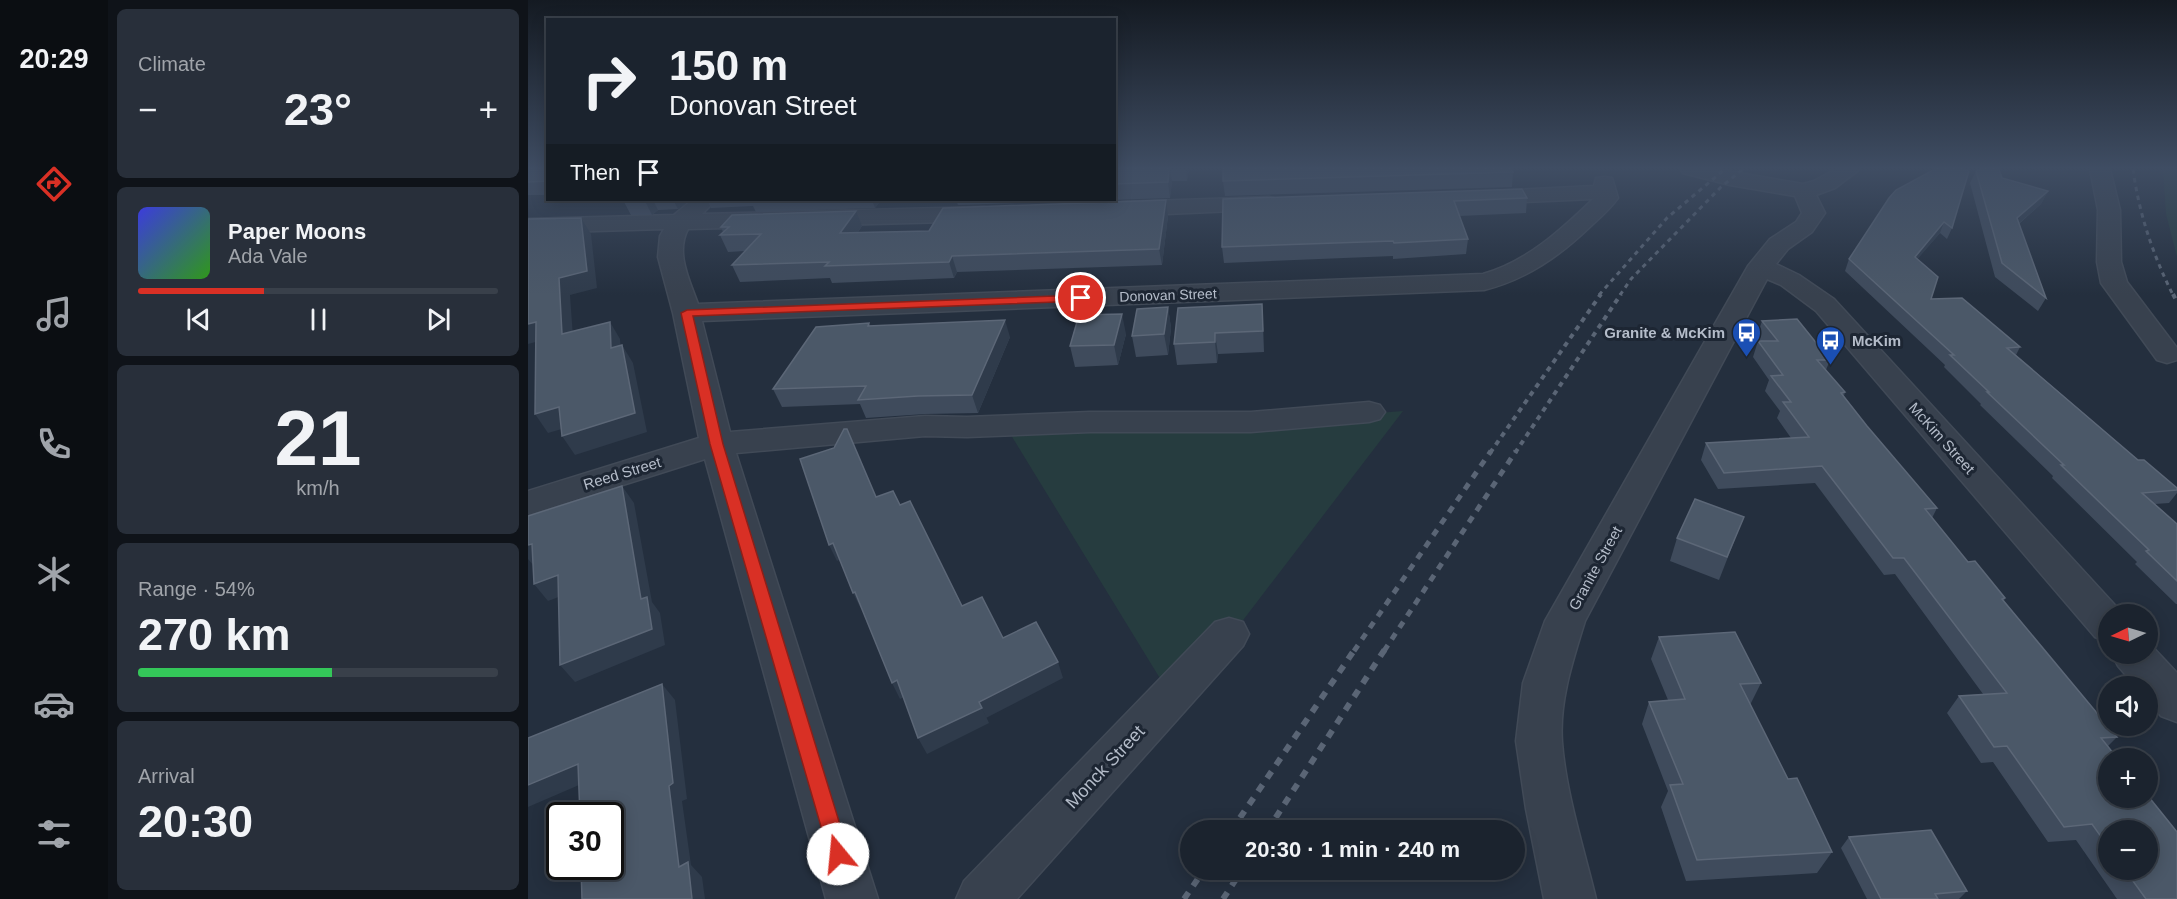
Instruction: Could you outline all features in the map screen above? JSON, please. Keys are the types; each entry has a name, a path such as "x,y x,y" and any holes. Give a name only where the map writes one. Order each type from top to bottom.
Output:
{"street":[{"path":"692,211 672,236 670,256 687,313 717,444 852,899"},
{"path":"528,226 692,211 1007,213"},
{"name":"Donovan Street","path":"687,313 1484,282 1504,278 1527,266 1594,211"},
{"path":"1755,211 1775,225 1804,227 1814,213 1813,211"},
{"path":"1775,225 1787,211"},
{"path":"2109,211 2109,262 2114,283 2167,354"},
{"name":"McKim Street","path":"1775,225 1790,280 1825,306 2098,614"},
{"name":"Granite Street","path":"1570,899 1550,809 1539,741 1545,682 1565,621 1775,225"},
{"name":"Reed Street","path":"528,503 717,444 925,426 1251,422 1369,412"},
{"name":"Monck Street","path":"982,899 1228,634"},
{"path":"2142,664 2177,703"}],"green space":[{"path":"2166,211 2177,211 2177,257"},
{"path":"1403,411 1231,636 1172,698 1006,427 1252,423"}],"building":[{"path":"856,211 840,233 929,231 941,211 1164,211 1159,249 952,256 949,262 825,266 829,262 732,265 761,234 720,235 729,227 721,227 732,215"},
{"path":"1223,211 1458,211 1468,239 1394,243 1393,241 1222,247"},
{"path":"1881,211 1957,211 1952,228 1944,222 1915,257 1938,277 1931,299 1962,298 2020,347 2007,348 2138,460 2144,460 2177,488 2177,490 2142,493 2177,524 2177,581 2146,551 2149,550 2061,465 2064,465 1950,355 1954,355 1849,259"},
{"path":"1987,211 2025,211 2017,218 2046,298 2002,263"},
{"path":"581,218 587,271 559,278 562,334 610,322 611,348 622,345 635,413 562,436 559,407 535,414 536,322 528,324 528,219"},
{"path":"1262,304 1263,331 1215,333 1215,342 1174,344 1178,308"},
{"path":"1168,307 1164,334 1132,336 1137,309"},
{"path":"1122,314 1114,345 1070,346 1079,315"},
{"path":"1797,319 1830,360 1817,360 1845,392 1841,393 1937,508 1925,509 1968,562 1975,561 2005,598 2002,599 2098,714 2098,736 2117,737 2101,738 2109,748 2098,748 2098,808 2158,808 2177,832 2177,899 2146,899 2132,880 2158,880 2158,820 2098,820 2098,832 2092,824 2064,827 2007,746 1994,747 1959,696 2007,693 1904,558 1893,558 1822,466 1724,473 1706,443 1809,437 1783,402 1791,402 1771,376 1783,375 1758,341 1778,341 1762,321"},
{"path":"1005,320 972,395 858,400 866,386 773,389 816,327 869,323 868,326"},
{"path":"844,429 847,429 876,497 893,491 900,505 910,501 962,606 982,597 1003,638 1036,622 1058,662 979,702 982,708 918,738 897,680 892,683 833,543 829,545 800,459 834,448"},
{"path":"622,486 641,599 647,597 652,629 560,665 558,575 534,584 532,544 528,545 528,516"},
{"path":"1695,499 1744,517 1727,557 1677,538"},
{"path":"1735,632 1761,683 1740,684 1788,779 1797,778 1832,852 1697,860 1670,785 1683,784 1649,702 1685,699 1659,637"},
{"path":"662,684 673,783 669,786 679,867 688,862 692,899 582,899 581,880 624,880 624,802 579,802 578,764 528,785 528,738"},
{"path":"1931,830 1967,891 1935,894 1938,899 1881,899 1849,837"}],"railway":[{"path":"1599,295 1675,211"},
{"path":"1620,295 1631,279 1698,211"},
{"path":"2142,211 2159,265 2173,295"},
{"path":"1490,453 1601,294"},
{"path":"1515,453 1621,294"},
{"path":"2173,294 2177,302"},
{"path":"1354,651 1491,451"},
{"path":"1384,651 1516,451"},
{"path":"1238,820 1355,649"},
{"path":"1274,820 1385,649"},
{"path":"1184,899 1197,880"},
{"path":"1223,899 1235,880"}],"place":[{"name":"Granite & McKim","path":"1746,358"},
{"name":"McKim","path":"1831,366"}],"route":[{"path":"838,854 717,444 687,313 1081,298"}]}
